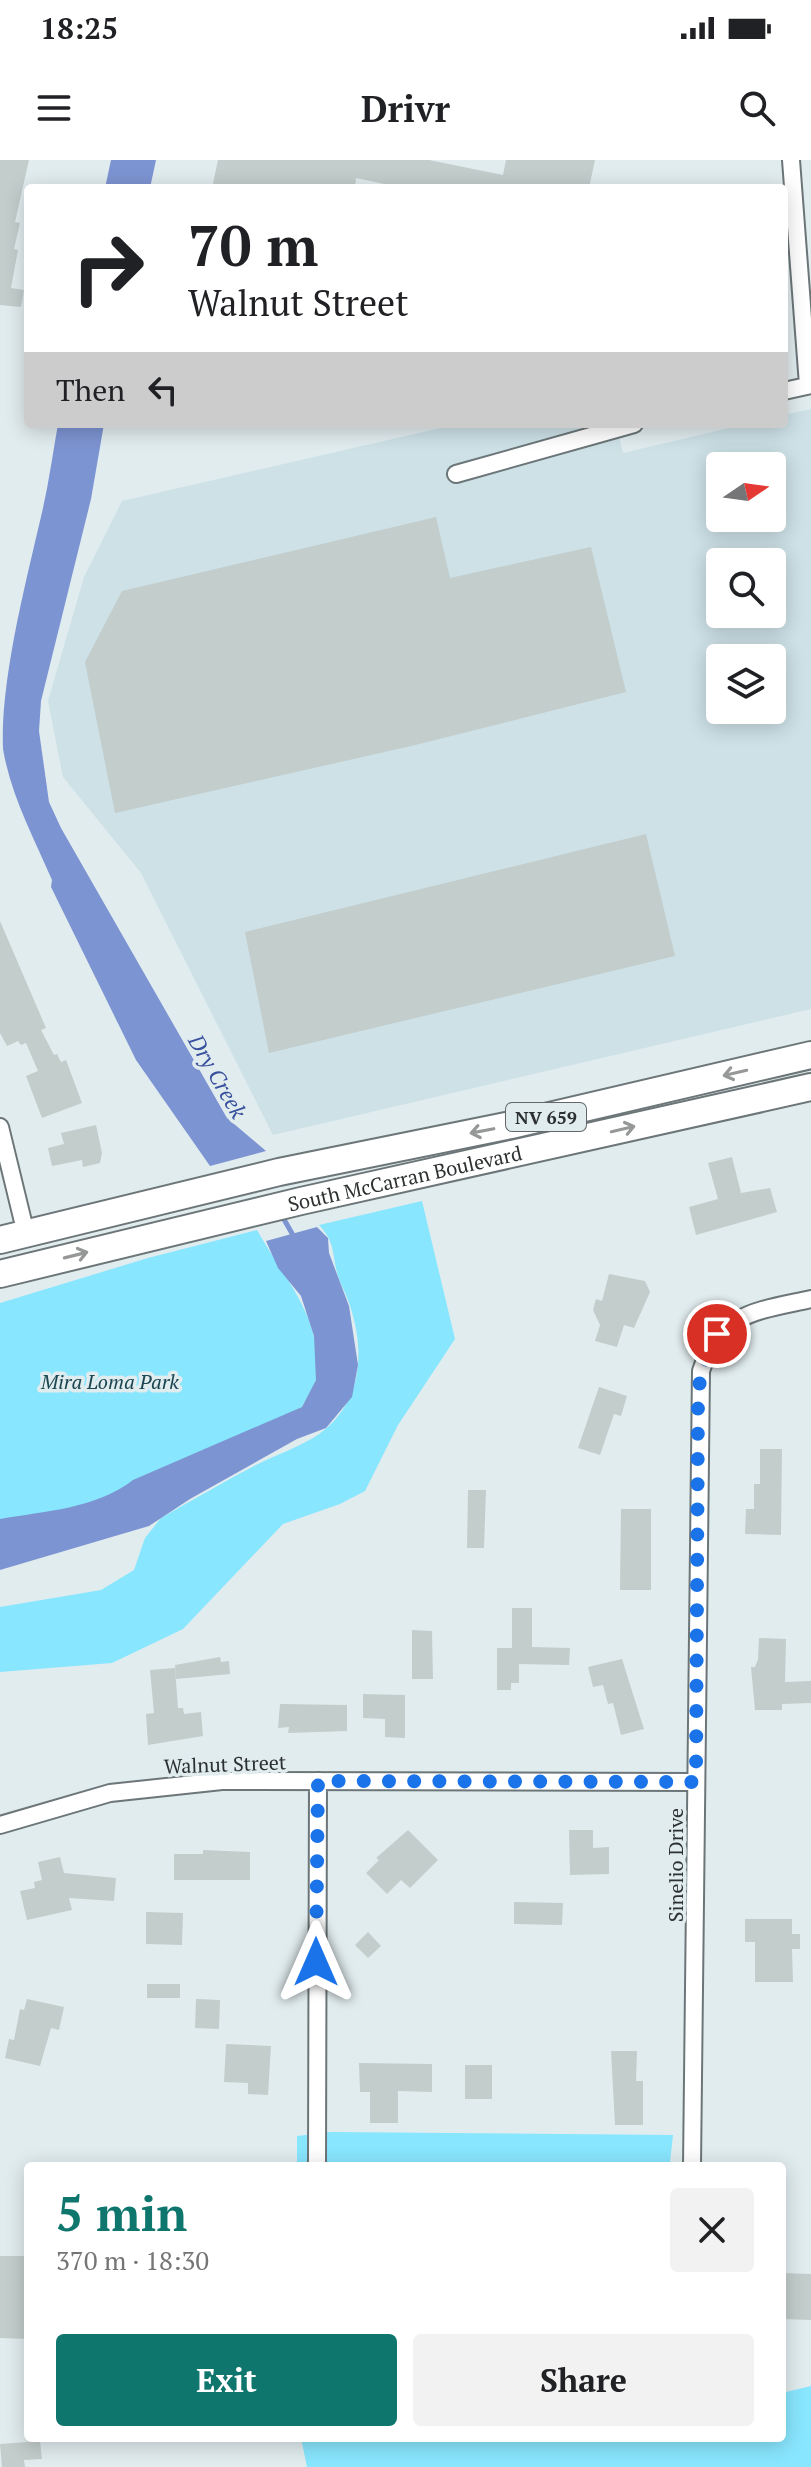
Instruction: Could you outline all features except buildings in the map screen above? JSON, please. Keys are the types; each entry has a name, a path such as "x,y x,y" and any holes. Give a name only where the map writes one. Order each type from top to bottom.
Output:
{"main road":[{"name":"South McCarran Boulevard","path":"0,1240 279,1172 511,1125 811,1055"},
{"name":"South McCarran Boulevard","path":"0,1274 301,1201 811,1087"}],"street":[{"path":"788,390 810,385 791,160"},
{"path":"456,474 620,428"},
{"path":"0,1127 26,1234"},
{"name":"Sinelio Drive","path":"692,2162 701,1371 717,1334 737,1318 811,1299"},
{"path":"317,2162 318,1781"},
{"name":"Walnut Street","path":"0,1825 110,1793 167,1785 318,1781 696,1782"}],"shaded area":[{"path":"111,160 156,160 151,184 106,184"},
{"path":"811,409 811,1009 273,1135 141,873 63,777 48,701 84,577 122,501 441,428 617,428 623,453 729,428 788,428 788,414"},
{"path":"57,428 103,428 91,499 41,701 39,731 49,802 227,1118 266,1151 210,1166 136,1060 51,887 52,880 17,800 3,749 3,721 10,660"},
{"path":"317,1227 328,1238 329,1253 349,1306 358,1365 352,1397 326,1428 297,1439 190,1499 149,1526 0,1570 0,1519 69,1507 103,1497 133,1480 302,1407 316,1380 314,1336 301,1296 278,1268 266,1241"}],"green space":[{"path":"422,1201 455,1339 398,1425 365,1491 340,1504 283,1524 183,1629 112,1663 0,1672 0,1607 101,1590 134,1570 145,1538 161,1518 246,1470 306,1442 331,1424 353,1389 358,1369 358,1348 356,1327 338,1277 332,1247 319,1225"},
{"name":"Mira Loma Park","path":"257,1230 300,1300 314,1337 316,1379 302,1407 86,1510 0,1530 0,1303 148,1258"},
{"path":"331,2132 673,2135 670,2162 297,2162 297,2136"},
{"path":"811,2386 811,2467 307,2467 302,2442 786,2442 786,2392"}],"waterway":[{"name":"Dry Creek","path":"281,1214 294,1237"}],"route":[{"path":"316,1962 318,1781 696,1782 698,1398 701,1371 717,1334"}]}
